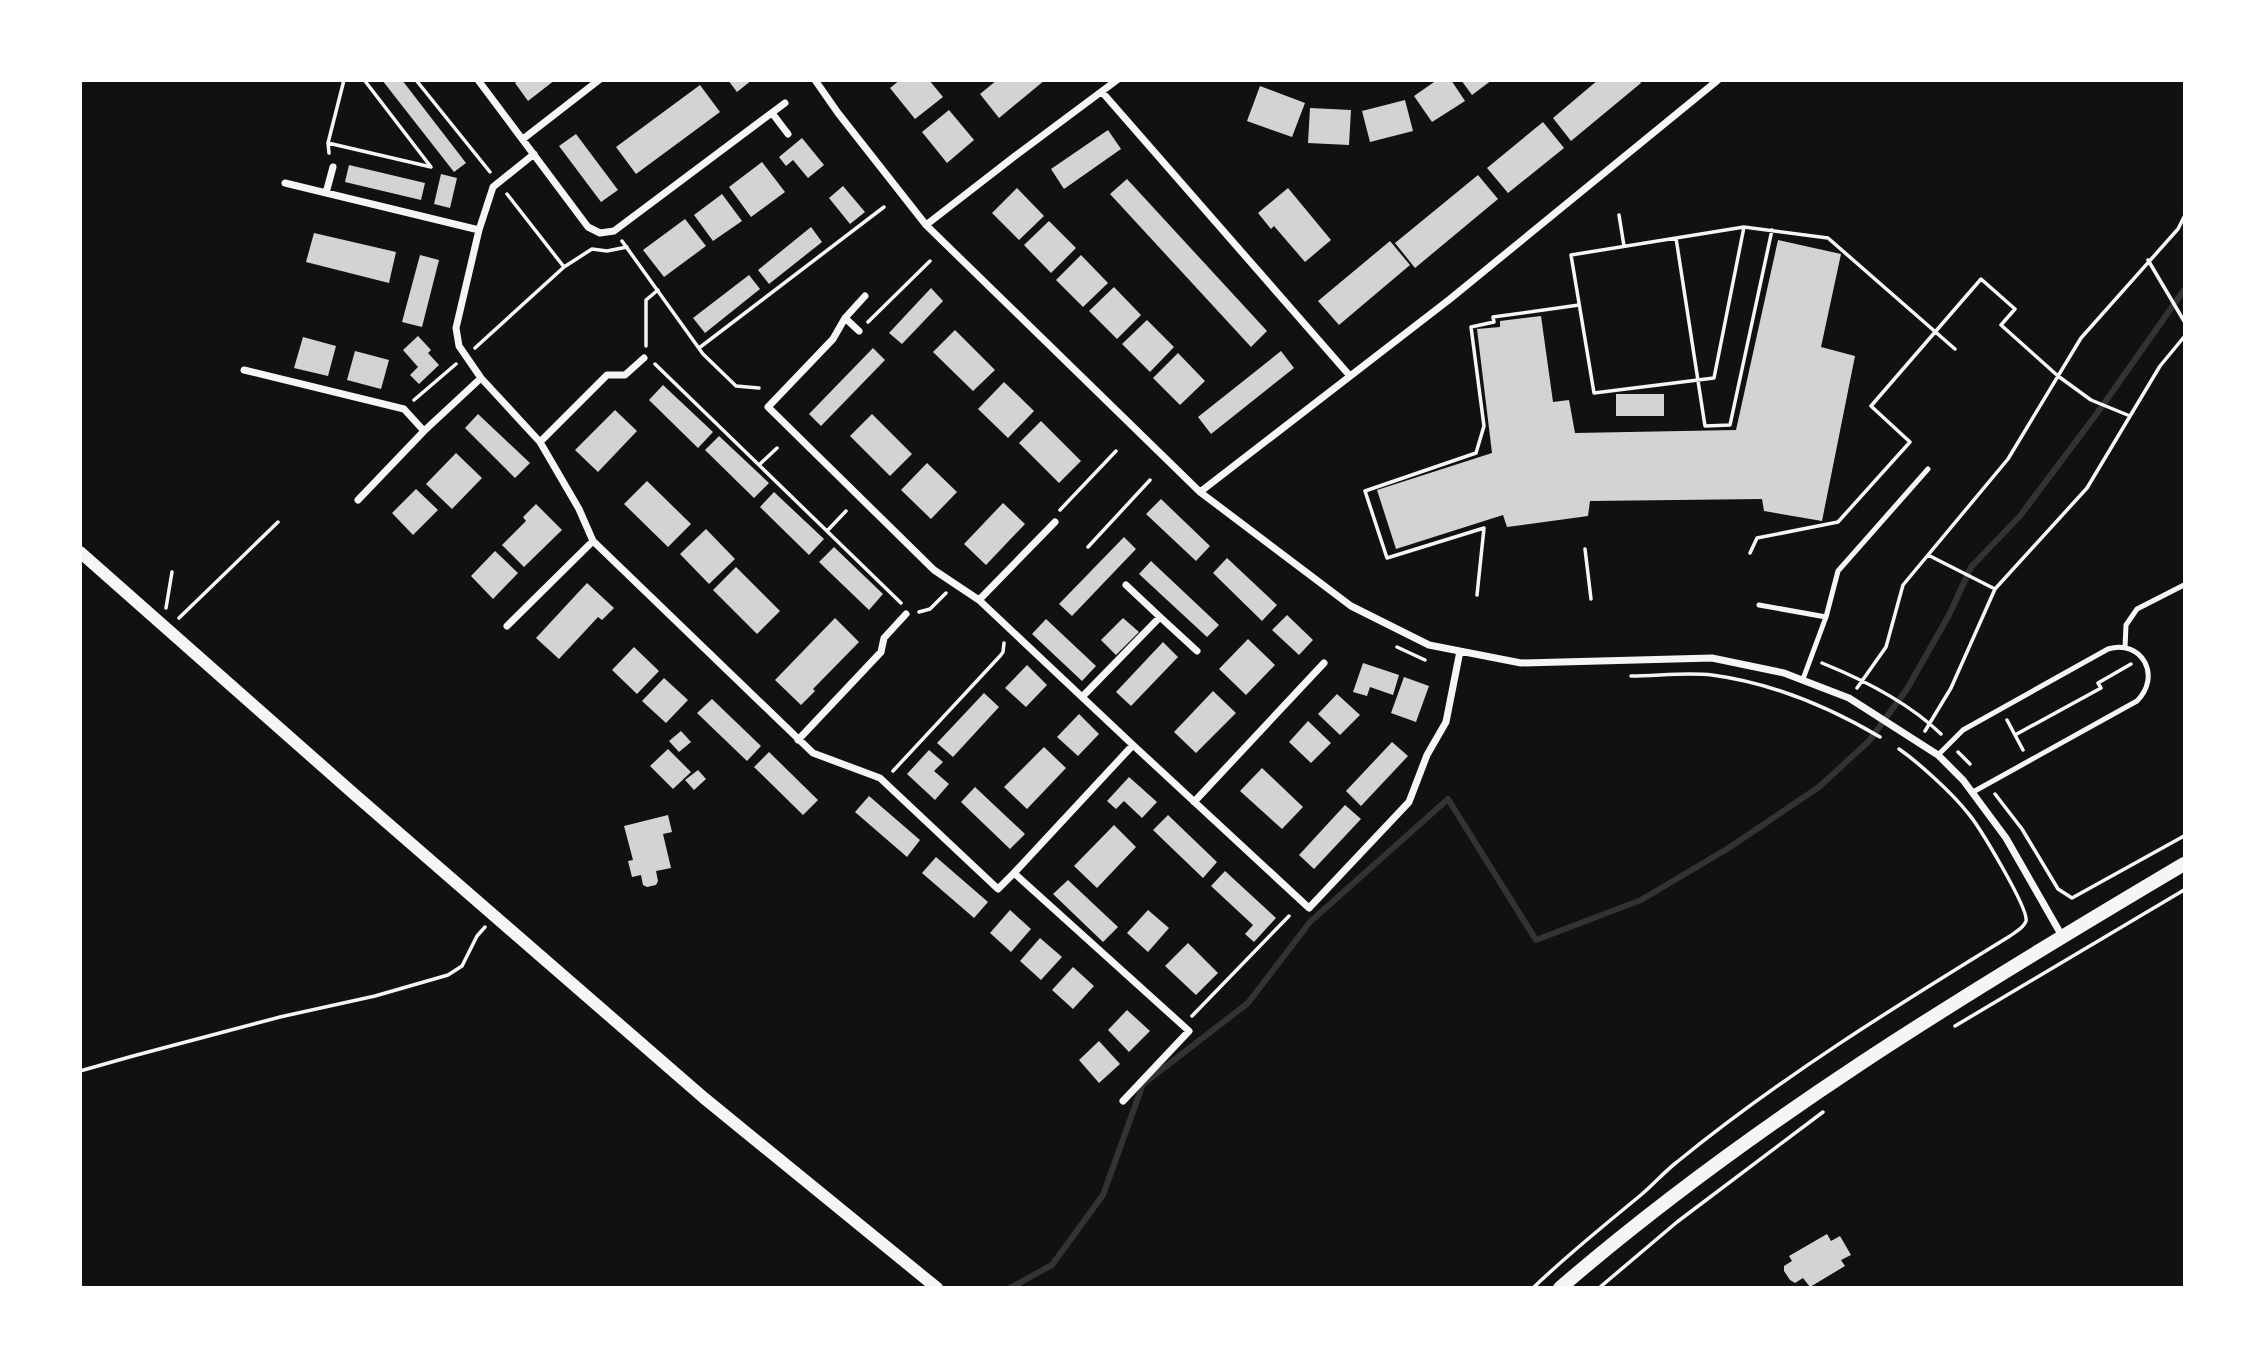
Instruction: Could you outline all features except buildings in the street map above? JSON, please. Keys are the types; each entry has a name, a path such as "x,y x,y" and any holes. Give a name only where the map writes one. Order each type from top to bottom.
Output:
{"main road":[{"path":"1560,1287 1660,1205 1750,1139 1900,1036 2185,864"}],"street":[{"path":"478,80 593,231 600,233 614,231 785,103"},
{"path":"523,139 599,80"},
{"path":"815,80 926,225 1200,492 1351,606 1429,645 1521,663 1712,658 1803,679 1849,698 1938,755 1973,792 2006,838 2062,936"},
{"path":"926,225 1117,80"},
{"path":"1200,492 1450,299 1718,80"},
{"path":"1102,92 1350,376"},
{"path":"772,113 788,134"},
{"path":"534,155 498,182 489,195 456,328 459,345 481,378 540,442 579,509 593,541 798,740 820,758 880,778 998,889 1133,746"},
{"path":"326,193 333,167"},
{"path":"285,183 479,230"},
{"path":"865,296 845,318 833,339 768,407 934,570 979,600 1309,908 1409,802 1427,755 1446,722 1460,651"},
{"path":"845,318 859,331"},
{"path":"540,442 607,375 625,375 644,358"},
{"path":"244,370 404,408 424,431"},
{"path":"358,500 424,431 481,378"},
{"path":"979,600 1054,519"},
{"path":"508,626 593,541"},
{"path":"80,552 704,1098 937,1287"},
{"path":"1126,585 1197,652"},
{"path":"798,740 881,653 884,638 909,611"},
{"path":"1083,697 1160,617"},
{"path":"1194,802 1324,663"},
{"path":"1014,873 1189,1031 1124,1101"}],"lane":[{"path":"1803,679 1826,617 1838,571 1928,469"},
{"path":"2125,648 2126,625 2137,609 2185,585"},
{"path":"1759,605 1826,617"},
{"path":"1938,755 1963,730 2108,649 2125,648 2142,657 2147,667 2148,686 2137,701 1973,792"}],"path":[{"path":"333,167 327,165 328,143 344,80"},
{"path":"416,80 564,267"},
{"path":"328,143 431,167 366,81"},
{"path":"699,348 884,207"},
{"path":"1619,215 1624,246"},
{"path":"1849,698 1886,647 1903,585 2008,459 2081,338 2185,218"},
{"path":"1744,227 1714,378 1594,393 1571,255 1744,227 1828,238 1955,349"},
{"path":"1676,238 1705,426 1730,425 1772,230"},
{"path":"614,231 699,348 736,386 759,388"},
{"path":"404,408 564,267 592,249 607,251 627,247"},
{"path":"2148,260 2185,321"},
{"path":"859,331 930,261"},
{"path":"1750,553 1757,538 1838,522 1910,442 1871,406 1981,279 2015,309 2001,325 2058,376 2091,400 2130,416"},
{"path":"658,289 646,300 646,356 909,611 930,609 955,584"},
{"path":"1477,595 1484,528 1387,558 1365,491 1476,453 1484,426 1471,327 1494,322 1493,317 1579,305"},
{"path":"1919,742 1951,688 1995,589 2087,488 2160,366 2185,337"},
{"path":"759,465 777,448"},
{"path":"1054,519 1116,451"},
{"path":"1088,547 1150,480"},
{"path":"827,531 846,511"},
{"path":"164,626 278,522"},
{"path":"1585,549 1591,598"},
{"path":"1928,555 1995,589"},
{"path":"164,626 172,572"},
{"path":"891,772 1003,652 1004,637 1011,630"},
{"path":"1397,647 1419,659 1457,666"},
{"path":"2015,735 2101,688 2098,684 2142,657"},
{"path":"1811,658 1863,679 1930,723 1988,784 2022,829 2058,889 2073,898 2185,836"},
{"path":"1630,676 1712,675 1797,697 1859,724 1881,737"},
{"path":"2001,709 2030,761"},
{"path":"1534,1287 1567,1255 1676,1163 1721,1129 1870,1023 2010,936 2024,924 2025,911 2017,895 1967,811 1916,762 1892,744"},
{"path":"1952,1027 2185,890"},
{"path":"80,1071 133,1055 375,996 448,975 462,966 477,936 495,915"},
{"path":"1183,1026 1289,916"},
{"path":"1598,1287 1677,1222 1826,1110"}],"waterway":[{"path":"1010,1288 1052,1265 1103,1195 1143,1084 1248,1003 1310,922 1448,799 1536,940 1641,900 1727,849 1819,787 1869,741 1907,689 1949,615 1971,567 2020,516 2184,290"}]}
